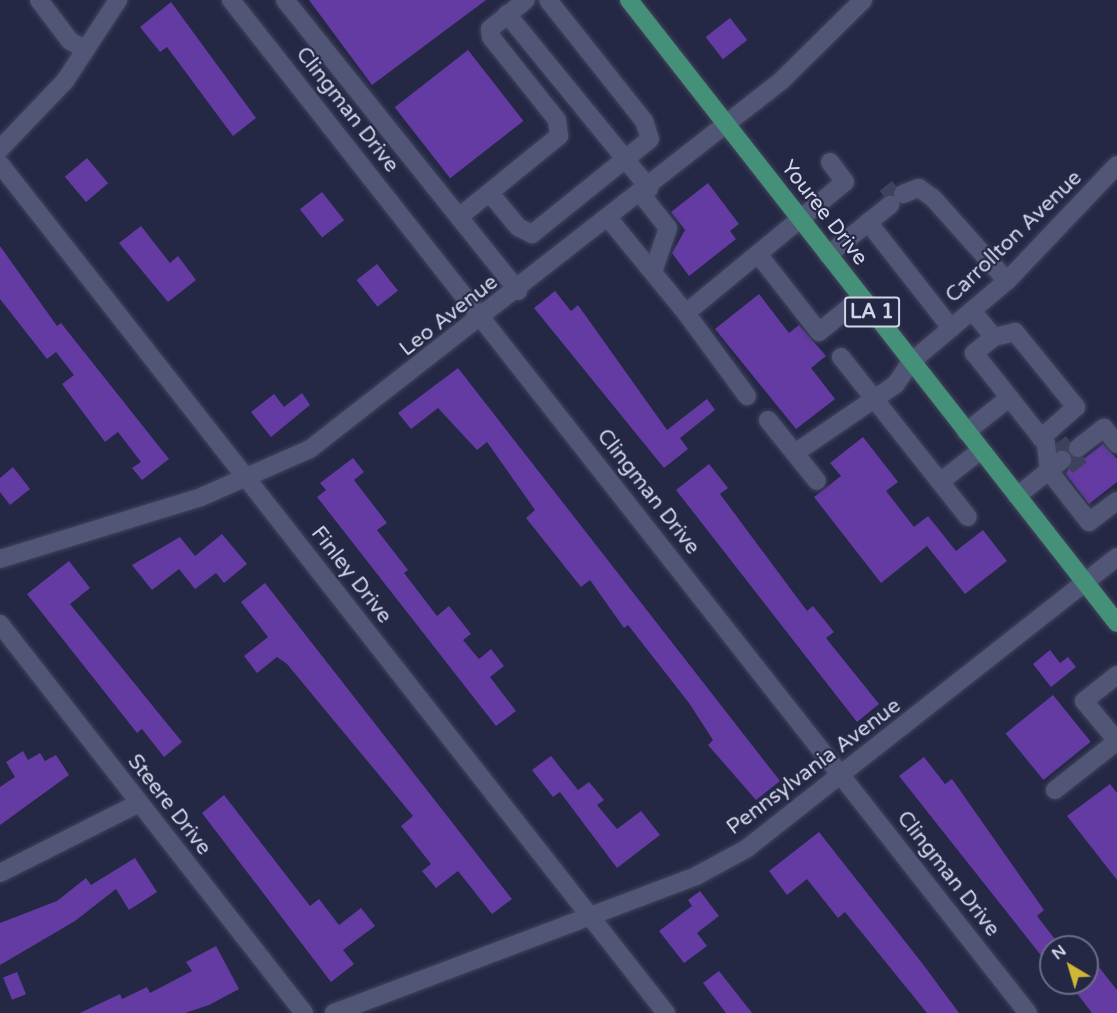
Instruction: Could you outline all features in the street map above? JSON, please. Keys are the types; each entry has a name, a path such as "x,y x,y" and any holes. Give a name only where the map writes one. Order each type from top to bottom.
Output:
{"main road":[{"name":"Youree Drive","path":"629,0 1117,623"}],"street":[{"path":"39,0 70,41 86,50"},
{"path":"0,149 40,111 86,50 118,0"},
{"name":"Clingman Drive","path":"231,0 1028,1013"},
{"path":"285,0 518,291"},
{"path":"459,217 561,129 491,37 490,29 526,0"},
{"path":"490,192 518,227 532,234 646,146 649,130 548,0"},
{"name":"Leo Avenue","path":"0,560 247,479 350,421 727,125 819,46 863,0"},
{"path":"507,15 627,161 668,228 653,272"},
{"path":"686,313 845,182 830,162"},
{"name":"Finley Drive","path":"0,164 666,1013"},
{"name":"Carrollton Avenue","path":"795,453 896,384 911,362 1007,281 1117,165"},
{"path":"828,255 891,201 933,198 1007,281"},
{"path":"891,201 951,328"},
{"path":"609,219 686,313 747,396"},
{"path":"758,254 819,332 861,298"},
{"path":"972,311 994,337"},
{"path":"1041,438 1076,407 1015,332 994,337 974,352 1059,463 1089,522 1117,501"},
{"path":"841,357 968,517"},
{"path":"966,432 1009,398"},
{"path":"768,420 817,481"},
{"path":"1080,447 1104,428 1117,444"},
{"path":"940,482 981,450"},
{"path":"1017,496 1059,463"},
{"name":"Pennsylvania Avenue","path":"334,1013 717,866 781,826 1117,556"},
{"name":"Steere Drive","path":"0,624 304,1013"},
{"path":"1055,790 1114,749 1084,701 1117,675"},
{"path":"0,873 139,802"}],"building":[{"path":"309,0 486,0 372,85"},
{"path":"171,2 256,118 233,136 167,47 160,52 140,27"},
{"path":"730,18 747,40 723,59 706,37"},
{"path":"468,50 523,121 450,178 395,107"},
{"path":"87,158 108,183 86,202 65,177"},
{"path":"708,183 739,224 730,231 736,239 689,276 672,253 685,230 671,212"},
{"path":"322,192 344,220 322,238 300,209"},
{"path":"141,226 170,263 178,256 196,280 168,302 119,243"},
{"path":"0,246 57,326 61,323 169,459 142,480 132,468 141,462 118,432 105,442 62,384 74,375 56,352 47,359 0,299"},
{"path":"377,264 398,291 377,307 357,280"},
{"path":"555,291 571,311 578,305 667,430 707,399 715,410 680,438 688,449 664,468 534,308"},
{"path":"759,294 789,333 799,325 826,356 811,368 835,399 796,429 715,329"},
{"path":"458,368 780,781 756,800 708,745 713,740 689,703 628,625 624,628 590,580 581,587 526,518 535,510 487,442 477,450 438,408 411,429 398,413"},
{"path":"302,393 310,405 271,437 251,412 274,394 284,407"},
{"path":"863,437 898,482 886,491 914,527 928,516 956,551 983,530 1007,561 965,594 927,546 881,583 814,497 841,476 830,463"},
{"path":"1103,444 1117,459 1117,482 1089,504 1066,474 1073,458 1085,458"},
{"path":"353,458 364,472 354,480 387,523 377,530 408,570 404,573 437,616 449,606 471,634 463,640 479,659 491,649 504,666 490,677 516,711 496,726 317,497 326,490 320,483"},
{"path":"709,464 728,488 720,494 807,611 813,606 834,632 826,638 879,704 857,722 676,490"},
{"path":"13,467 30,489 10,505 0,492 0,478"},
{"path":"222,534 247,564 224,583 216,573 195,589 179,569 152,590 132,565 180,537 195,556"},
{"path":"69,561 90,588 70,604 182,742 164,757 142,729 137,733 27,594"},
{"path":"265,583 512,899 492,914 458,871 436,888 422,871 431,864 401,826 413,816 287,664 277,657 257,673 244,656 268,637 241,602"},
{"path":"1050,650 1060,663 1068,657 1076,667 1051,687 1033,664"},
{"path":"1053,695 1091,742 1043,780 1006,733"},
{"path":"23,751 28,760 40,753 45,761 56,755 69,775 0,825 0,787 15,777 6,762"},
{"path":"551,756 578,790 589,782 604,800 597,805 617,829 641,811 660,835 617,868 560,792 553,797 532,770"},
{"path":"924,757 945,784 952,779 1044,910 1037,916 1052,935 1039,935 1039,953 899,776"},
{"path":"1110,784 1117,793 1117,880 1067,816"},
{"path":"224,795 310,906 319,899 339,925 361,908 375,926 343,950 354,964 331,982 202,813"},
{"path":"819,832 959,1013 927,1013 845,912 838,918 807,879 787,895 769,871"},
{"path":"135,858 157,892 129,910 116,889 75,921 0,965 0,923 57,901 86,878 91,885"},
{"path":"700,891 719,916 697,933 707,946 684,963 659,931 692,906 688,900"},
{"path":"216,946 239,989 209,1005 185,1013 80,1013 120,994 122,999 147,987 150,993 192,971 186,962"},
{"path":"1099,967 1117,990 1117,1013 1092,1013 1078,995 1099,995"},
{"path":"719,971 752,1013 726,1013 703,983"},
{"path":"17,972 26,994 12,1000 3,978"}],"tunnel":[{"path":"885,198 898,188"},
{"path":"1057,454 1073,442"},
{"path":"1067,466 1083,454"}]}
